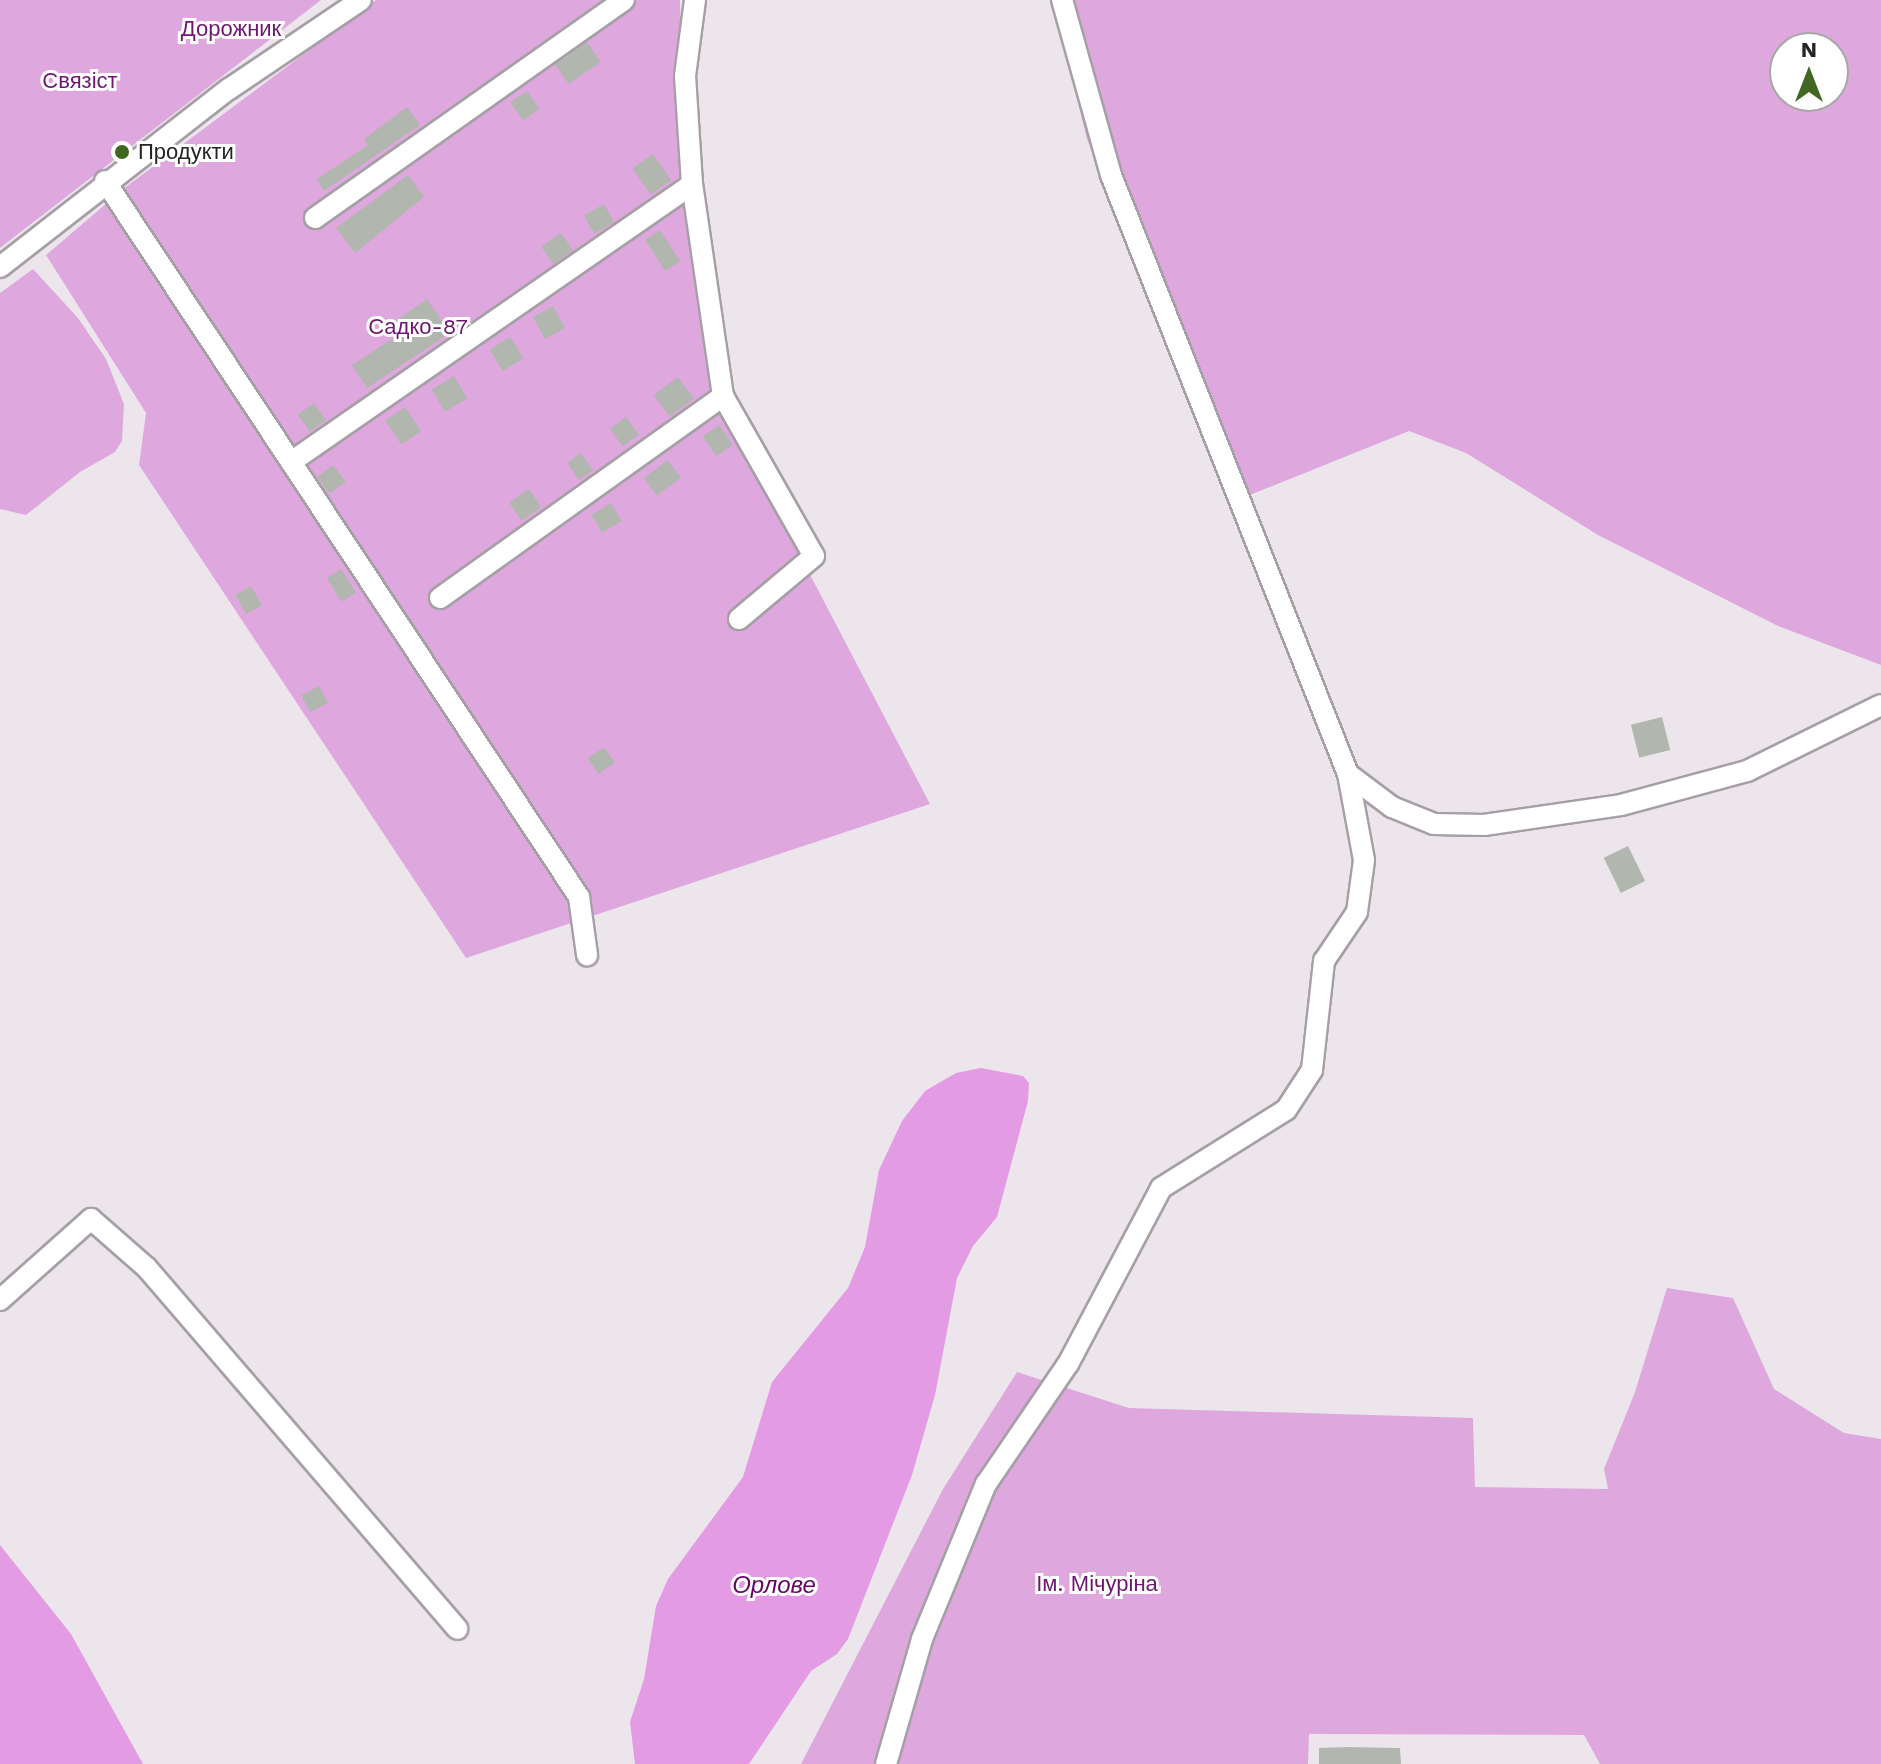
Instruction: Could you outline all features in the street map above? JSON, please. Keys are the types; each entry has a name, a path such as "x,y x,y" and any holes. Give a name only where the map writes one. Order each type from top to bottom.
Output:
{"street":[{"path":"0,267 105,181 361,0"},
{"path":"315,218 624,0"},
{"path":"695,0 685,76 692,184 723,396 814,556 739,619"},
{"path":"886,1764 922,1639 986,1484 1068,1364 1161,1188 1286,1110 1312,1070 1324,961 1357,912 1364,860 1348,774 1111,175 1062,0"},
{"path":"105,181 579,897 587,955"},
{"path":"291,462 692,184"},
{"path":"440,598 723,396"},
{"path":"1348,774 1392,807 1434,824 1484,825 1621,805 1747,771 1881,705"},
{"path":"0,1300 91,1219 147,1268 457,1629"}],"green space":[{"name":"Связіст","path":"0,0 321,0 0,248"},
{"name":"Садко-87","path":"376,0 680,0 683,158 715,393 930,804 466,958 139,465 146,413 46,255 127,186"},
{"path":"1053,0 1881,0 1881,665 1778,626 1598,535 1466,453 1409,431 1230,503 1087,139"},
{"path":"33,269 78,318 106,359 124,404 122,441 115,452 80,472 26,515 0,509 0,293"},
{"name":"Ім. Мічуріна","path":"1667,1288 1733,1298 1774,1389 1844,1433 1881,1439 1881,1764 1600,1764 1584,1735 1309,1734 1308,1764 801,1764 943,1489 1017,1372 1129,1408 1473,1418 1475,1487 1608,1489 1604,1469 1635,1392"}],"water":[{"name":"Орлове","path":"981,1068 1023,1076 1029,1083 1028,1101 997,1217 973,1246 957,1278 935,1395 912,1475 848,1639 837,1654 811,1671 749,1764 635,1764 630,1722 644,1679 656,1606 668,1579 743,1477 772,1382 848,1288 865,1247 879,1170 902,1121 925,1091 956,1073"},
{"path":"0,1545 71,1634 143,1764 0,1764"}],"building":[{"path":"587,42 601,62 569,84 555,64"},
{"path":"527,91 539,109 523,120 510,102"},
{"path":"407,107 420,125 324,191 317,179 368,145 364,139"},
{"path":"653,154 671,180 651,195 633,168"},
{"path":"408,175 424,197 355,253 336,228"},
{"path":"604,204 614,222 594,234 584,215"},
{"path":"660,230 680,261 665,271 645,240"},
{"path":"561,233 573,250 553,264 541,247"},
{"path":"427,299 450,333 367,388 352,365 401,333 394,322"},
{"path":"553,306 565,328 545,339 533,317"},
{"path":"510,337 523,358 503,371 490,350"},
{"path":"454,376 467,398 445,412 432,389"},
{"path":"678,377 694,399 670,416 654,395"},
{"path":"314,403 326,420 310,432 298,414"},
{"path":"405,407 421,431 401,444 385,420"},
{"path":"626,417 639,435 623,447 610,429"},
{"path":"719,425 733,445 716,456 703,436"},
{"path":"581,453 593,470 579,480 567,463"},
{"path":"668,460 681,478 657,495 644,478"},
{"path":"333,465 346,482 330,494 317,477"},
{"path":"529,489 541,507 521,521 509,502"},
{"path":"611,503 622,521 602,533 591,515"},
{"path":"341,569 356,593 341,602 327,578"},
{"path":"251,586 262,605 246,614 235,595"},
{"path":"319,686 328,703 310,712 301,695"},
{"path":"1662,717 1670,750 1639,758 1631,725"},
{"path":"604,747 615,763 599,774 588,758"},
{"path":"1628,846 1645,881 1621,893 1604,858"},
{"path":"1319,1748 1400,1748 1401,1764 1319,1764"}],"place":[{"name":"Продукти","path":"122,152"}],"park label":[{"name":"Дорожник","path":"231,29"}]}
